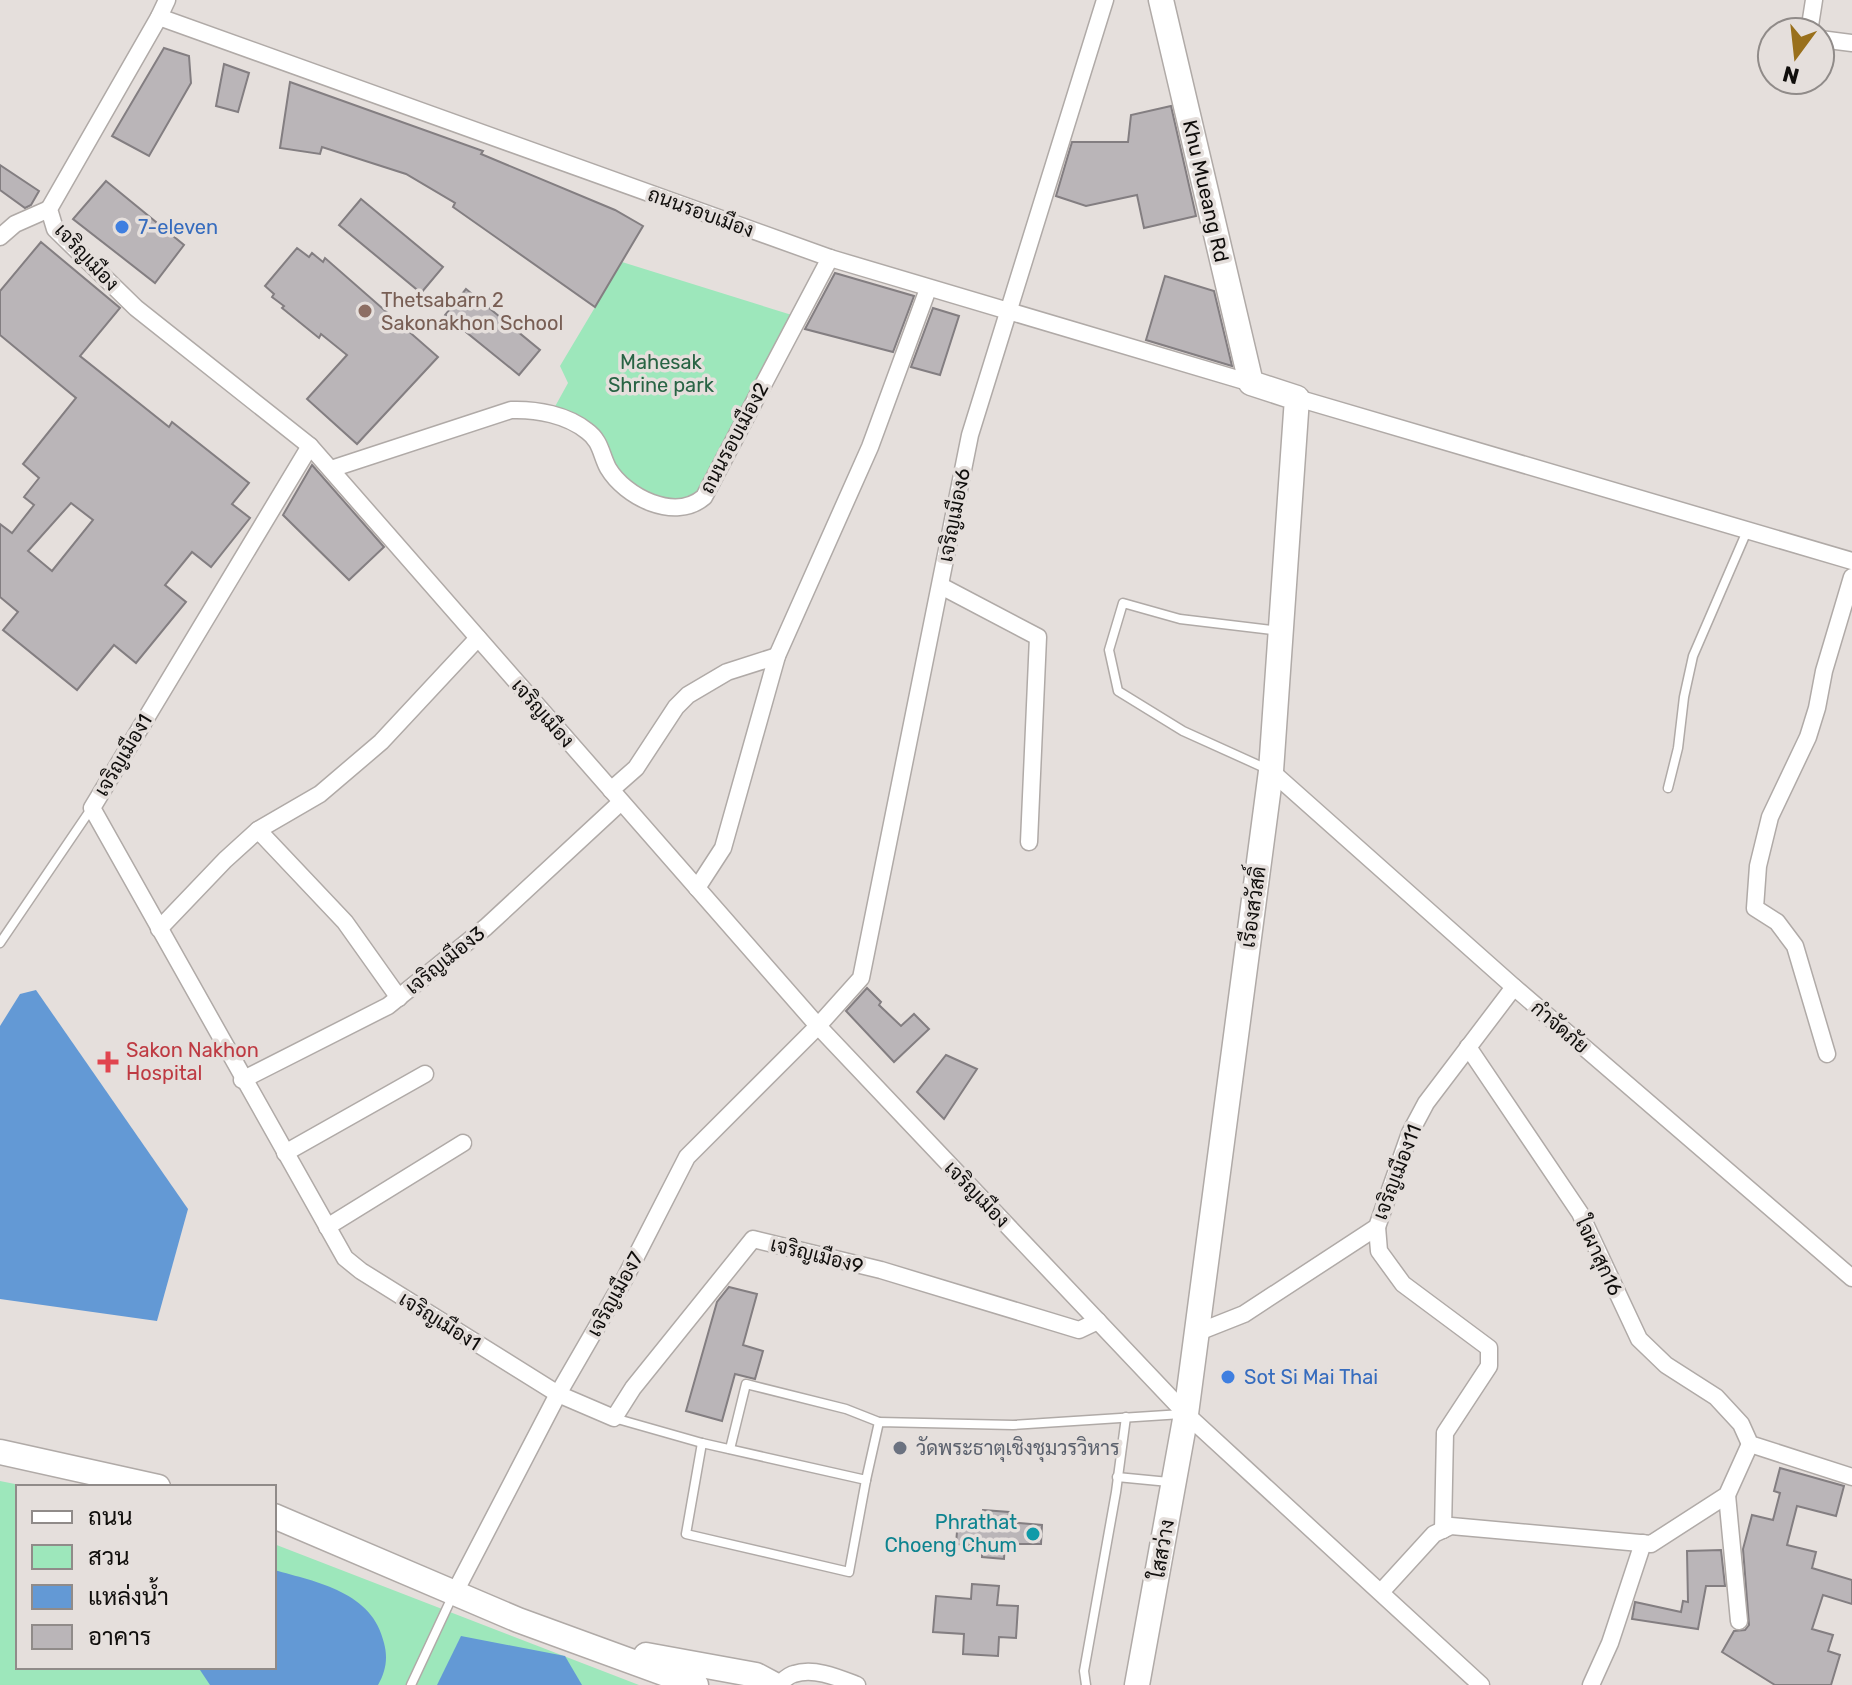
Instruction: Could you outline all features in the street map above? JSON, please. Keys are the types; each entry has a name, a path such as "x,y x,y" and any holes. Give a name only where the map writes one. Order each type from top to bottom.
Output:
{"street":[{"name":"เจริญเมือง","path":"167,0 49,209 55,229 136,308 310,446 818,1026 1186,1414 1481,1685"},
{"name":"เจริญเมือง6","path":"818,1026 861,978 970,435 1105,0"},
{"name":"Khu Mueang Rd","path":"1161,0 1251,383"},
{"name":"ถนนรอบเมือง","path":"159,17 830,258 1251,383"},
{"path":"0,237 15,224 49,209"},
{"name":"ถนนรอบเมือง2","path":"331,469 511,410 524,410 557,416 586,430 597,440 609,469 641,499 665,506 697,503 704,497 830,258"},
{"path":"697,888 723,848 777,656 870,447 928,289"},
{"path":"1251,383 1852,561"},
{"name":"เรืองสวัสดิ์","path":"1186,1414 1271,771 1297,398"},
{"name":"เจริญเมือง1","path":"310,446 92,808 242,1080 345,1258 558,1394 614,1418"},
{"path":"1827,1054 1795,946 1777,922 1755,908 1758,866 1770,817 1808,737 1852,577"},
{"path":"941,586 1038,637 1029,842"},
{"path":"159,929 258,830 320,794 381,742 478,638"},
{"name":"เจริญเมือง3","path":"242,1080 399,998 486,927 616,796 676,707 688,695 727,672 777,656"},
{"name":"กำจัดภัย","path":"1271,771 1514,987 1852,1278"},
{"path":"258,830 345,922 399,998"},
{"name":"เจริญเมือง11","path":"1196,1333 1244,1314 1377,1227 1410,1133 1426,1103 1514,987"},
{"name":"เจริญเมือง7","path":"455,1592 687,1157 818,1026"},
{"name":"ใจผาสุก16","path":"1468,1047 1580,1213 1639,1339 1666,1365 1716,1397 1741,1424 1750,1444"},
{"path":"285,1153 425,1074"},
{"path":"327,1227 463,1143"},
{"path":"1377,1227 1379,1251 1403,1284 1489,1348 1489,1366 1445,1433 1443,1530"},
{"name":"เจริญเมือง9","path":"614,1418 633,1388 753,1239 881,1270 1079,1330 1098,1321"},
{"name":"ใสสว่าง","path":"1137,1685 1186,1414"},
{"path":"1739,1621 1727,1495 1750,1444 1852,1477"},
{"path":"0,1452 149,1485"},
{"path":"1381,1592 1434,1534 1451,1526 1651,1544 1727,1495"},
{"path":"276,1517 573,1641 696,1685"},
{"path":"1591,1685 1610,1643 1643,1543"},
{"path":"573,1641 756,1675 776,1685 794,1674 810,1673 831,1675 857,1685"}],"lane":[{"path":"1668,788 1693,656 1748,530"},
{"path":"1271,771 1183,731 1118,691 1109,650 1123,603 1180,619 1281,631"},
{"path":"0,943 92,808"},
{"path":"730,1449 746,1384 846,1409 879,1422 1013,1425 1186,1414"},
{"path":"1086,1685 1084,1671 1126,1417"},
{"path":"614,1418 702,1443 866,1480"},
{"path":"702,1443 686,1534 849,1572 879,1422"},
{"path":"1117,1477 1174,1483"},
{"path":"411,1685 455,1592"}],"green space":[{"name":"Mahesak Shrine park","path":"622,262 795,316 693,506 652,504 619,481 597,440 552,412 568,383 560,366"},
{"path":"0,1481 20,1485 16,1485 16,1669 276,1669 276,1545 639,1685 0,1685"}],"water":[{"path":"36,990 188,1209 157,1321 0,1299 0,1026 20,994"},
{"path":"276,1571 325,1585 356,1601 378,1626 385,1649 386,1664 378,1685 210,1685 199,1669 276,1669"},
{"path":"461,1636 565,1656 582,1685 437,1685"}],"building":[{"path":"164,48 189,56 191,83 149,156 112,136"},
{"path":"224,64 249,73 238,112 216,106"},
{"path":"290,82 483,151 481,154 615,210 643,226 595,307 453,207 455,203 406,174 322,147 320,154 280,148"},
{"path":"1171,106 1196,216 1144,228 1137,195 1086,206 1056,196 1072,142 1128,142 1131,115"},
{"path":"0,165 39,191 31,205 25,208 0,190"},
{"path":"106,181 184,245 155,283 73,219"},
{"path":"361,199 443,267 421,293 339,225"},
{"path":"41,242 120,308 80,356 169,427 172,422 249,483 232,504 250,518 211,567 192,552 165,585 186,602 136,663 114,645 77,690 3,630 18,612 0,597 0,524 12,533 34,505 24,497 39,478 23,464 76,398 0,335 0,291","holes":["71,503 93,520 52,571 28,551"]},
{"path":"297,248 309,257 312,253 323,262 325,258 438,357 357,444 307,399 347,355 321,334 319,338 282,308 284,306 272,297 274,294 265,286"},
{"path":"835,273 914,296 893,352 805,329"},
{"path":"1165,276 1214,291 1232,366 1146,340"},
{"path":"466,289 540,350 519,375 445,315"},
{"path":"933,308 959,316 940,375 911,367"},
{"path":"312,465 384,547 349,580 283,515"},
{"path":"867,988 901,1026 914,1014 929,1029 894,1062 846,1011"},
{"path":"946,1055 977,1069 944,1119 917,1092"},
{"path":"729,1287 757,1294 743,1345 763,1351 755,1379 735,1374 722,1421 686,1411 717,1302"},
{"path":"1780,1468 1844,1486 1836,1516 1797,1506 1787,1545 1816,1552 1812,1568 1852,1580 1852,1604 1823,1595 1812,1629 1833,1635 1828,1651 1840,1655 1831,1685 1775,1685 1722,1652 1734,1631 1745,1630 1749,1625 1743,1549 1752,1515 1773,1520 1780,1493 1774,1491"},
{"path":"983,1510 1009,1512 1008,1522 1042,1525 1041,1544 1005,1544 1004,1559 982,1557 982,1546 956,1544 958,1519 982,1521"},
{"path":"1721,1550 1725,1586 1706,1586 1698,1629 1632,1619 1635,1602 1681,1612 1683,1601 1688,1602 1687,1551"},
{"path":"972,1584 999,1586 997,1605 1018,1606 1016,1638 999,1637 998,1656 963,1654 964,1634 933,1632 936,1596 971,1599"}],"place":[{"name":"7-eleven","path":"122,227"},
{"name":"Thetsabarn 2 Sakonakhon School","path":"365,311"},
{"name":"Sakon Nakhon Hospital","path":"108,1062"},
{"name":"Sot Si Mai Thai","path":"1228,1377"},
{"name":"วัดพระธาตุเชิงชุมวรวิหาร","path":"900,1448"},
{"name":"Phrathat Choeng Chum","path":"1033,1534"}]}
